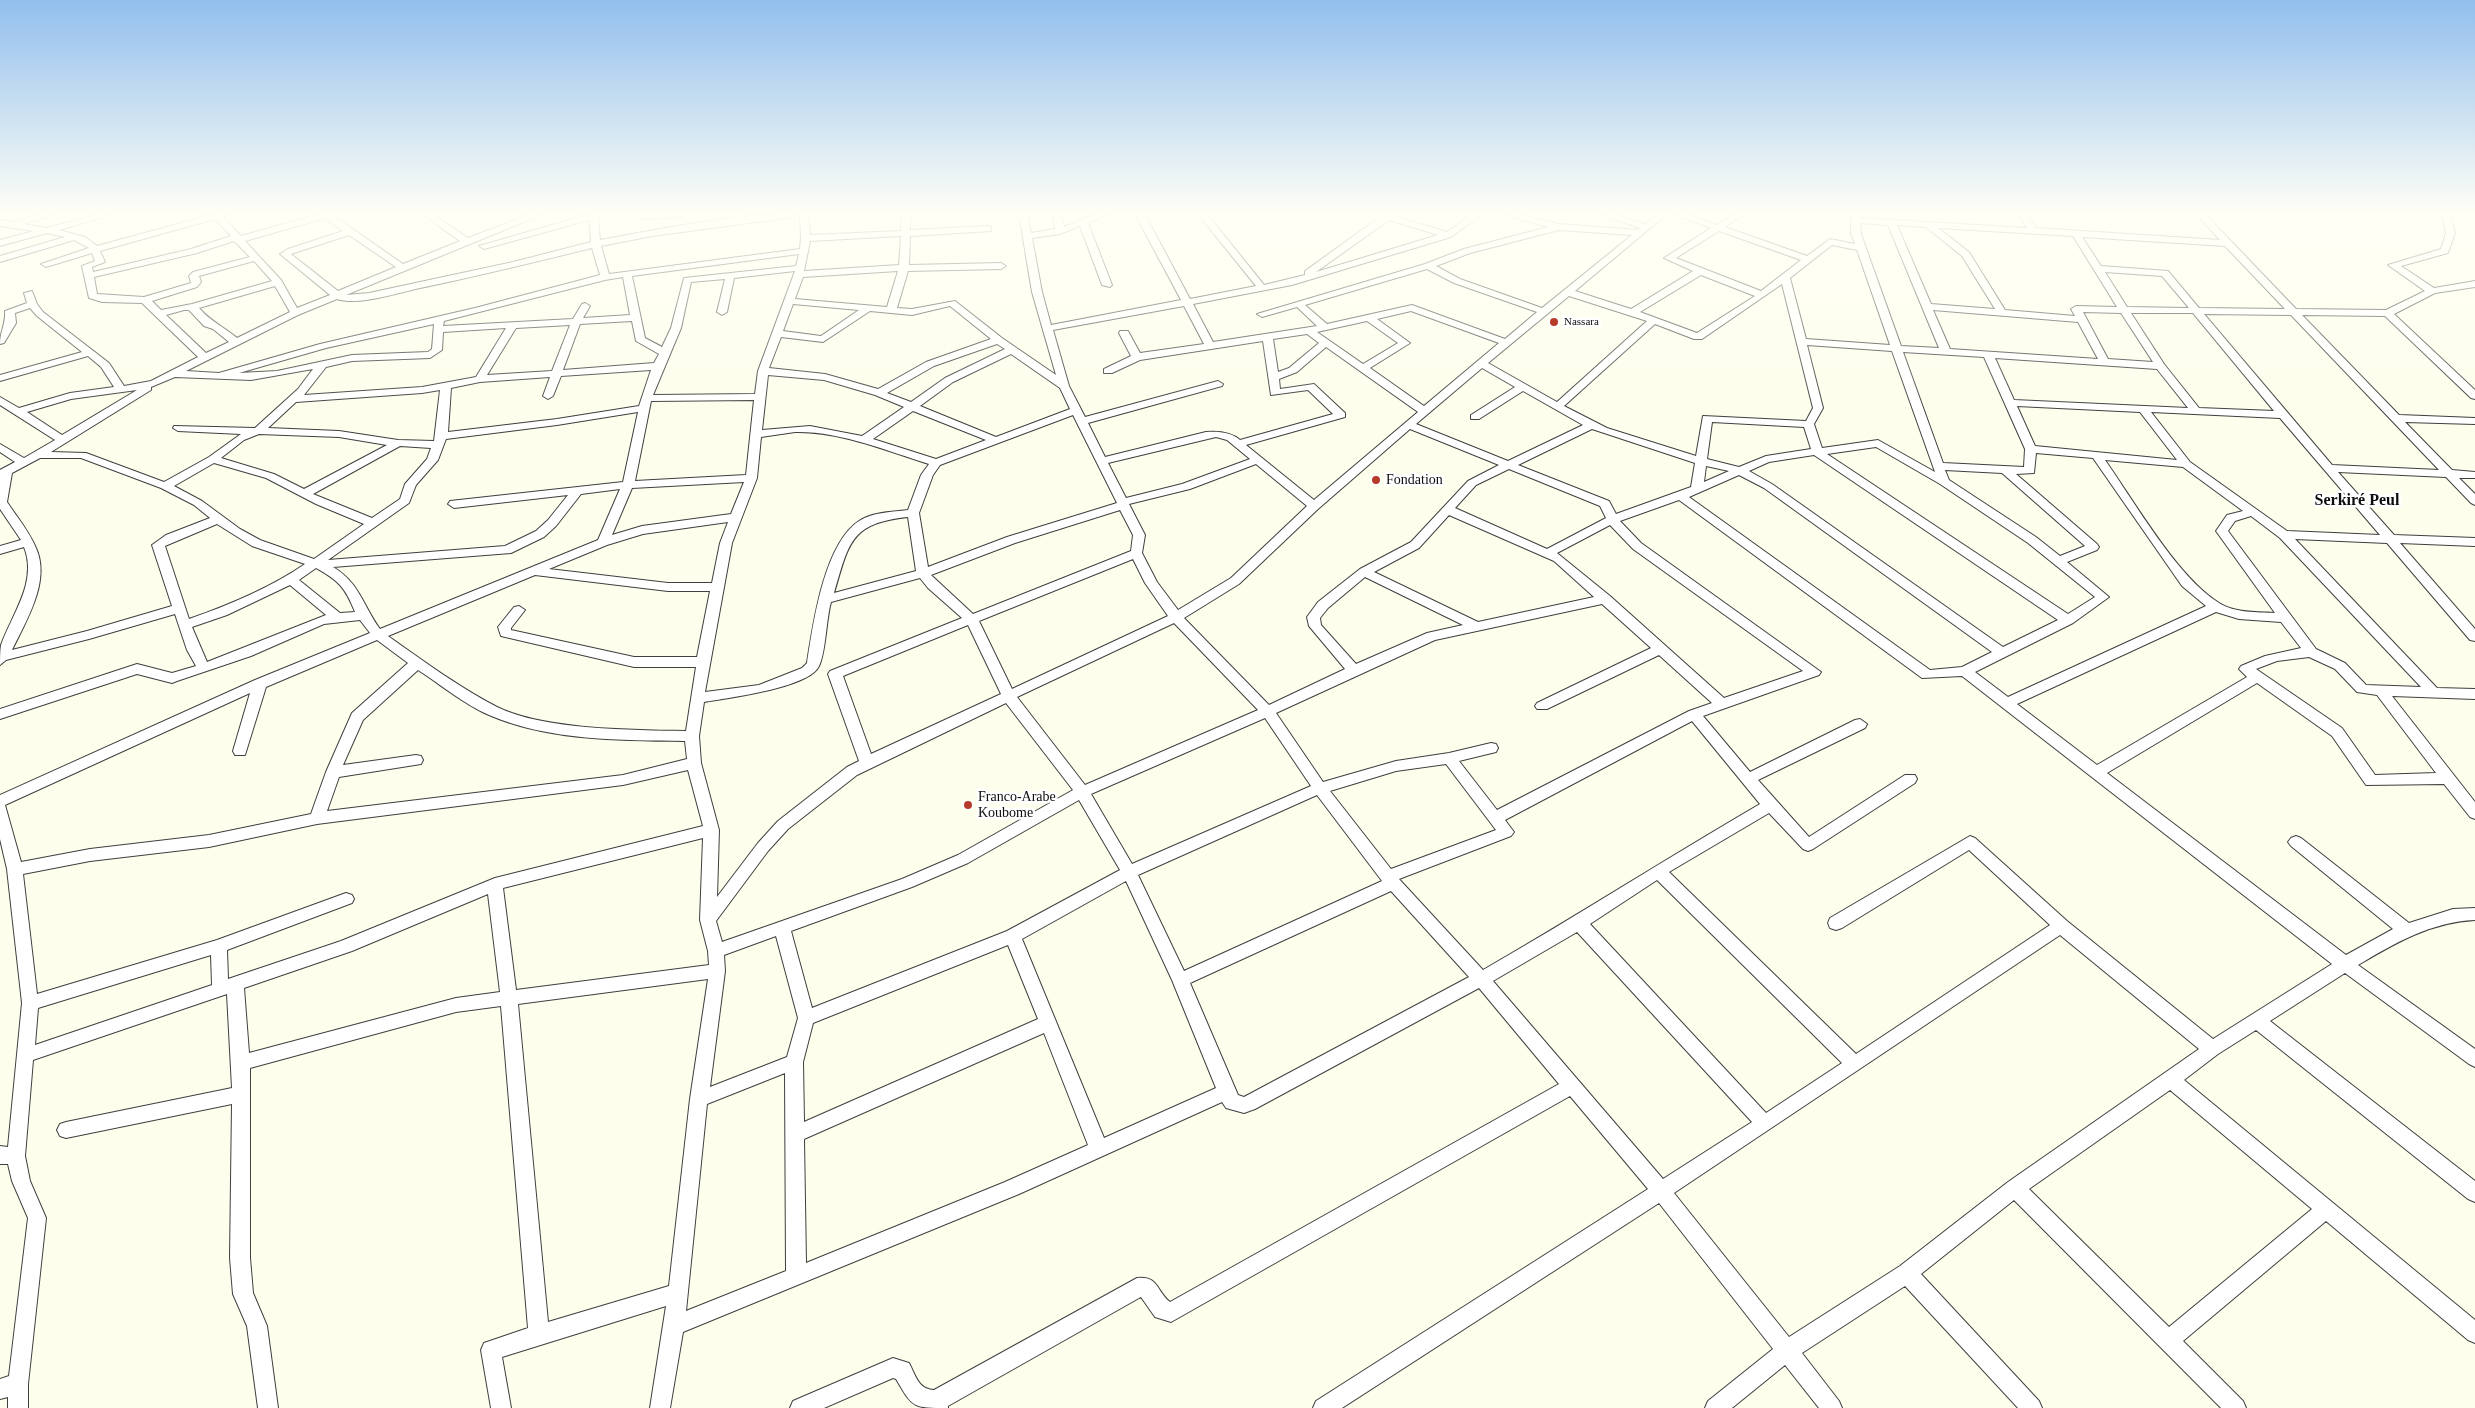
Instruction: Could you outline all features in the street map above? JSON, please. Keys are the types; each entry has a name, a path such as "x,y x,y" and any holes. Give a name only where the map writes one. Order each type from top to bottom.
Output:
{"street":[{"path":"89,280 92,296 96,298 145,300 194,285 195,280"},
{"path":"276,280 295,313"},
{"path":"315,280 336,297 369,296 445,280"},
{"path":"1,658 32,587 33,553 1,502 3,474 38,455 154,383 295,313 378,280"},
{"path":"219,376 324,346 439,324 595,280"},
{"path":"628,280 640,339 664,353"},
{"path":"603,542 628,485 645,403 658,366 676,328 687,280 690,280"},
{"path":"722,312 729,280"},
{"path":"660,1408 674,1326 699,1099 717,971 716,951 708,920 711,830 694,763 692,736 696,698 726,543 751,478 763,371 796,280"},
{"path":"891,311 900,280"},
{"path":"866,763 836,674 1136,553 1139,546 1139,535 1064,386 1035,280"},
{"path":"1105,280 1107,285"},
{"path":"1175,280 1210,346"},
{"path":"1255,280 1262,288"},
{"path":"1049,328 1301,280"},
{"path":"1262,314 1381,280"},
{"path":"1454,280 1545,312"},
{"path":"708,920 763,847 783,825 852,771 1176,617 1235,581 1314,506 1424,411 1582,280"},
{"path":"1632,312 1686,280"},
{"path":"1722,280 1762,295"},
{"path":"1567,292 1632,312 1698,337 1782,280"},
{"path":"1784,280 1818,408 1809,424 1818,453 2068,620"},
{"path":"1872,280 1944,482"},
{"path":"1915,280 1946,352"},
{"path":"1982,280 2002,313"},
{"path":"2107,280 2160,366 2196,411"},
{"path":"2171,280 2388,539 2475,637"},
{"path":"2263,280 2475,501"},
{"path":"2415,280 2432,291"},
{"path":"159,314 183,307 192,307 278,282"},
{"path":"2105,363 2076,309 2388,313 2432,291 2475,284"},
{"path":"29,293 32,304 40,314 107,367 121,390"},
{"path":"145,300 190,345 206,358"},
{"path":"789,301 912,312 952,303 998,340 1064,386"},
{"path":"0,341 11,324 10,311 32,304"},
{"path":"1299,304 1324,327"},
{"path":"548,396 576,322 585,306"},
{"path":"192,307 208,324 217,327 236,342"},
{"path":"1927,307 2081,319"},
{"path":"1108,371 1138,357 1309,331 1412,308 1507,343"},
{"path":"777,334 823,339 867,309"},
{"path":"2388,313 2473,391"},
{"path":"1363,368 1405,343 1368,317"},
{"path":"439,324 513,325 635,318"},
{"path":"1557,407 1653,321"},
{"path":"0,325 11,324"},
{"path":"175,374 251,377 277,374 352,358 430,355 437,350 439,324"},
{"path":"480,380 513,325"},
{"path":"1309,331 1424,411"},
{"path":"1124,333 1138,357"},
{"path":"1237,444 1341,416 1310,386 1275,393 1268,337"},
{"path":"879,393 930,364 998,340"},
{"path":"1274,378 1293,370 1326,342"},
{"path":"1801,342 2160,366"},
{"path":"863,441 948,380 1013,349"},
{"path":"0,378 88,352"},
{"path":"1938,466 2030,471 2031,448 1988,354"},
{"path":"165,486 213,459 240,438 258,431 294,398 324,364"},
{"path":"1481,364 1591,425 1703,462 1739,470 1768,486 2003,653"},
{"path":"294,398 422,390 480,380 658,366"},
{"path":"763,371 824,377 879,393 995,440"},
{"path":"20,411 70,396 121,390 154,383"},
{"path":"1218,384 1080,415 995,440 936,463 927,475 913,513 923,573 932,585 972,620 1009,697 1082,792 1130,872 1180,980 1226,1092 1232,1102 1244,1105 1249,1103 1481,979 1579,923 1658,871 1770,805"},
{"path":"185,625 252,600 291,580 317,564 405,500 411,484 432,460 440,440 446,386"},
{"path":"1475,417 1522,386"},
{"path":"178,428 339,434 398,443 440,440 558,422 645,403 760,397"},
{"path":"2012,403 2283,415"},
{"path":"3,404 20,411 62,440"},
{"path":"2143,409 2186,464 2284,535 2433,692"},
{"path":"1697,489 1703,462 1707,418 1809,424"},
{"path":"2395,418 2475,421"},
{"path":"1409,425 1595,498 1605,504 1618,528 1637,546 1814,672 1694,714 1495,818"},
{"path":"1354,670 1315,626 1313,617 1323,605 1364,572 1415,545 1450,510 1472,483 1591,425"},
{"path":"757,434 781,430 817,430 863,441 936,463"},
{"path":"1103,461 1211,435 1223,435 1258,460 1314,506"},
{"path":"303,494 398,443"},
{"path":"1548,553 1613,519 1681,496 1766,459 1878,443 1944,482 2059,561 2103,597 2068,620 1965,671 1927,675 1681,496"},
{"path":"0,447 24,463"},
{"path":"2031,448 2186,464"},
{"path":"2096,454 2186,583 2215,607 2239,615 2285,618"},
{"path":"38,455 82,455 165,486 198,503 218,519 256,543 317,564 342,577 352,589 363,615 377,634 417,663 494,711 543,727 643,735 692,736"},
{"path":"213,459 270,476 303,494 373,524"},
{"path":"826,599 923,573 1011,540 1123,504 1186,487 1258,460"},
{"path":"2328,468 2475,475"},
{"path":"2004,469 2093,547 2059,561"},
{"path":"454,504 628,485 751,478"},
{"path":"317,564 507,550 540,534 552,523 577,491"},
{"path":"1450,510 1558,558 1722,704"},
{"path":"2254,512 2231,518 2222,531 2311,652 2340,666 2362,689 2475,694"},
{"path":"696,698 761,689 807,671 813,665 826,599 842,547 851,534 865,523 885,516 913,513"},
{"path":"18,1408 9,1386 37,1218 33,1205 8,1156 24,1056 30,1003 15,869 0,808 260,683 603,542 642,530 735,517"},
{"path":"204,668 185,625 158,545 170,538 218,519"},
{"path":"2284,535 2475,542"},
{"path":"0,550 27,542"},
{"path":"1136,553 1151,583 1176,617 1267,711 1320,788 1391,880 1481,979 1660,1189 1832,1408"},
{"path":"534,571 668,587 718,587"},
{"path":"1364,572 1476,626"},
{"path":"291,580 339,619"},
{"path":"716,951 907,883 963,859 1082,792 1305,696 1354,670 1432,636 1606,600"},
{"path":"2006,704 2215,607"},
{"path":"1,658 116,628 179,608"},
{"path":"519,610 504,627 506,633 596,656 634,662 703,662"},
{"path":"0,714 137,669 172,678 246,653 322,620 363,615"},
{"path":"1542,706 1661,649"},
{"path":"2311,652 2275,656 2262,660 2246,669 2337,732 2371,781 2448,778"},
{"path":"317,818 333,772 356,717 417,663"},
{"path":"1965,671 2345,964 2475,1059"},
{"path":"2096,773 2257,677"},
{"path":"240,751 260,683"},
{"path":"2381,691 2475,813"},
{"path":"1694,714 1770,805 1808,845 1910,779"},
{"path":"1748,779 1860,724"},
{"path":"806,1018 1013,936 1130,872 1320,788 1396,766 1449,758 1491,748"},
{"path":"1180,980 1391,880 1506,832 1449,758"},
{"path":"333,772 416,760"},
{"path":"15,869 90,855 209,842 317,818 623,780 694,763"},
{"path":"24,1056 346,946 495,884 711,830"},
{"path":"1836,923 1970,842 2061,926 2212,1049"},
{"path":"2296,842 2406,930"},
{"path":"1658,871 1854,1064"},
{"path":"495,884 509,996 539,1334"},
{"path":"30,1003 219,946 346,899"},
{"path":"1715,1408 1788,1350 1907,1273 2015,1188 2171,1080 2212,1049 2345,964 2406,930 2453,915 2475,914"},
{"path":"1579,923 1764,1124"},
{"path":"1324,1408 1660,1189 1764,1124 2061,926"},
{"path":"782,928 806,1018 794,1062 796,1275"},
{"path":"1013,936 1099,1149"},
{"path":"219,946 228,985 241,1063 240,1258 243,1294 257,1326 268,1408"},
{"path":"241,1063 456,1005 509,996 717,971"},
{"path":"2258,1021 2475,1192"},
{"path":"795,1134 1048,1023"},
{"path":"699,1099 794,1062"},
{"path":"2171,1080 2475,1333"},
{"path":"800,1408 893,1368 902,1370 916,1397 937,1404 1137,1288 1146,1287 1162,1310 1171,1312 1571,1086"},
{"path":"674,1326 1012,1188 1226,1092"},
{"path":"66,1130 240,1094"},
{"path":"2015,1188 2236,1408"},
{"path":"2168,1341 2326,1209"},
{"path":"1907,1273 2032,1408"},
{"path":"501,1408 491,1350 677,1293"}],"place":[{"name":"Nassara","path":"1554,322"},
{"name":"Fondation","path":"1376,480"},
{"name":"Franco-Arabe Koubome","path":"968,805"}],"district":[{"name":"Serkiré Peul","path":"2357,501"}]}
